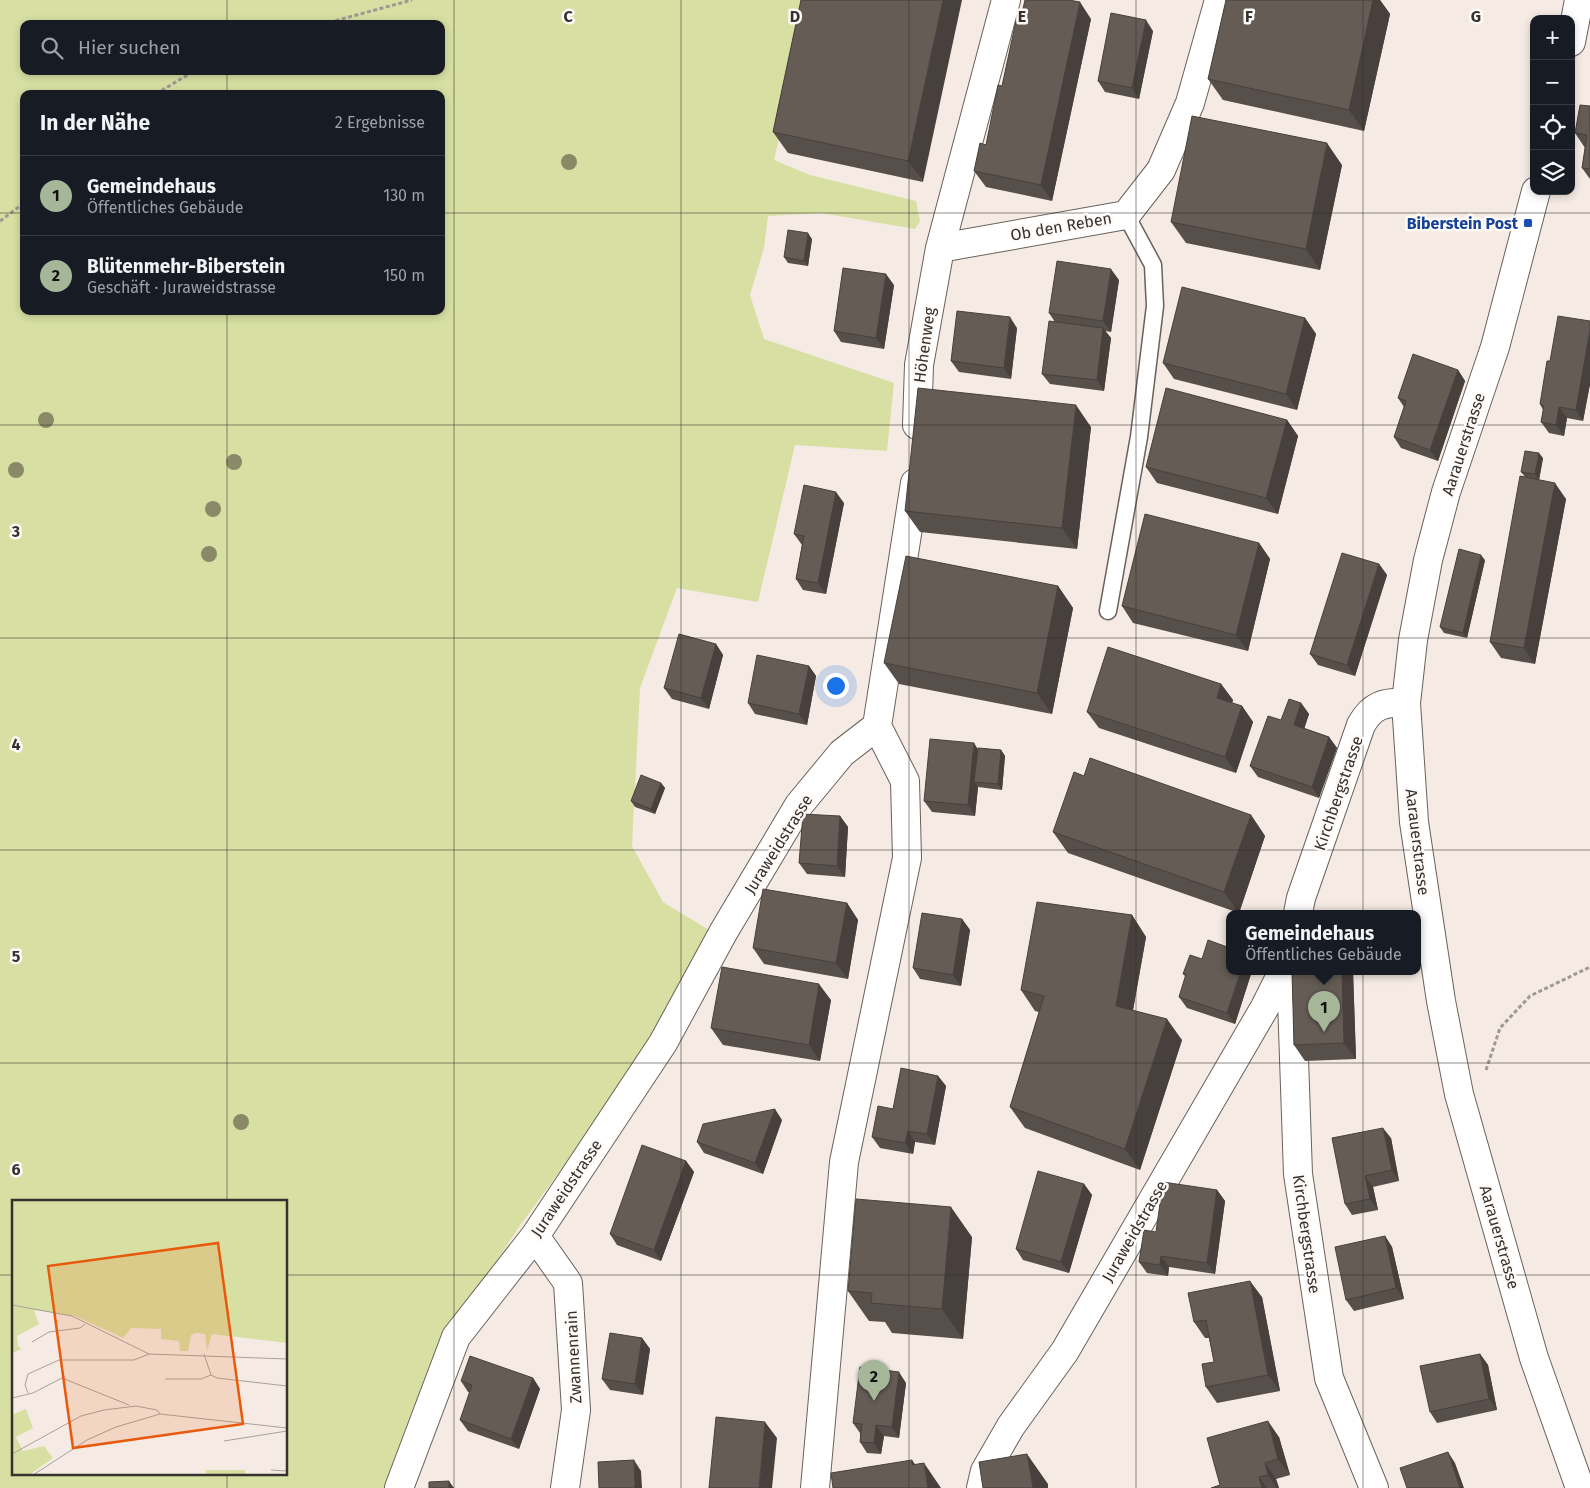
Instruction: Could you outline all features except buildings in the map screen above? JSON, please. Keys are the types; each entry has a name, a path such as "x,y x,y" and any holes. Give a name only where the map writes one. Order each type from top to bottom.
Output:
{"street":[{"name":"Höhenweg","path":"877,726 915,492 919,365 940,248 1006,0"},
{"name":"Ob den Reben","path":"940,248 1126,215 1162,170 1190,103 1219,0"},
{"path":"1575,21 1579,0"},
{"name":"Aarauerstrasse","path":"1535,195 1495,347 1446,492 1431,552 1414,640 1406,703 1414,822 1441,1001 1459,1094 1534,1358 1580,1488"},
{"name":"Kirchbergstrasse","path":"1299,910 1301,898 1361,725 1368,713 1378,705 1406,703"},
{"path":"815,1488 844,1162 907,858 905,781 877,726"},
{"name":"Juraweidstrasse","path":"399,1488 456,1337 535,1236 663,1043 724,931 799,805 842,754 877,726"},
{"name":"Juraweidstrasse","path":"981,1488 985,1471 1011,1426 1065,1351 1260,1016 1281,975"},
{"name":"Kirchbergstrasse","path":"1291,975 1298,1174 1329,1378 1374,1488"},
{"name":"Zwannenrain","path":"535,1236 568,1283 576,1410 565,1488"}],"lane":[{"path":"1108,611 1139,437 1155,306 1153,265 1126,215"}],"path":[{"path":"338,20 412,0"},
{"path":"163,90 187,75"},
{"path":"0,221 20,206"},
{"path":"1459,1094 1482,1081 1500,1028 1530,996 1590,967"}],"green space":[{"path":"0,0 812,0 774,160 810,175 916,201 920,221 915,229 821,213 768,216 764,248 750,295 764,339 894,383 887,451 795,445 758,602 677,588 640,688 632,846 663,902 709,930 656,1039 519,1227 461,1314 386,1488 0,1488"}],"place":[{"name":"Biberstein Post","path":"1528,223"},
{"name":"Gemeindehaus","path":"1324,1032"},
{"name":"Blütenmehr-Biberstein","path":"874,1401"}]}
